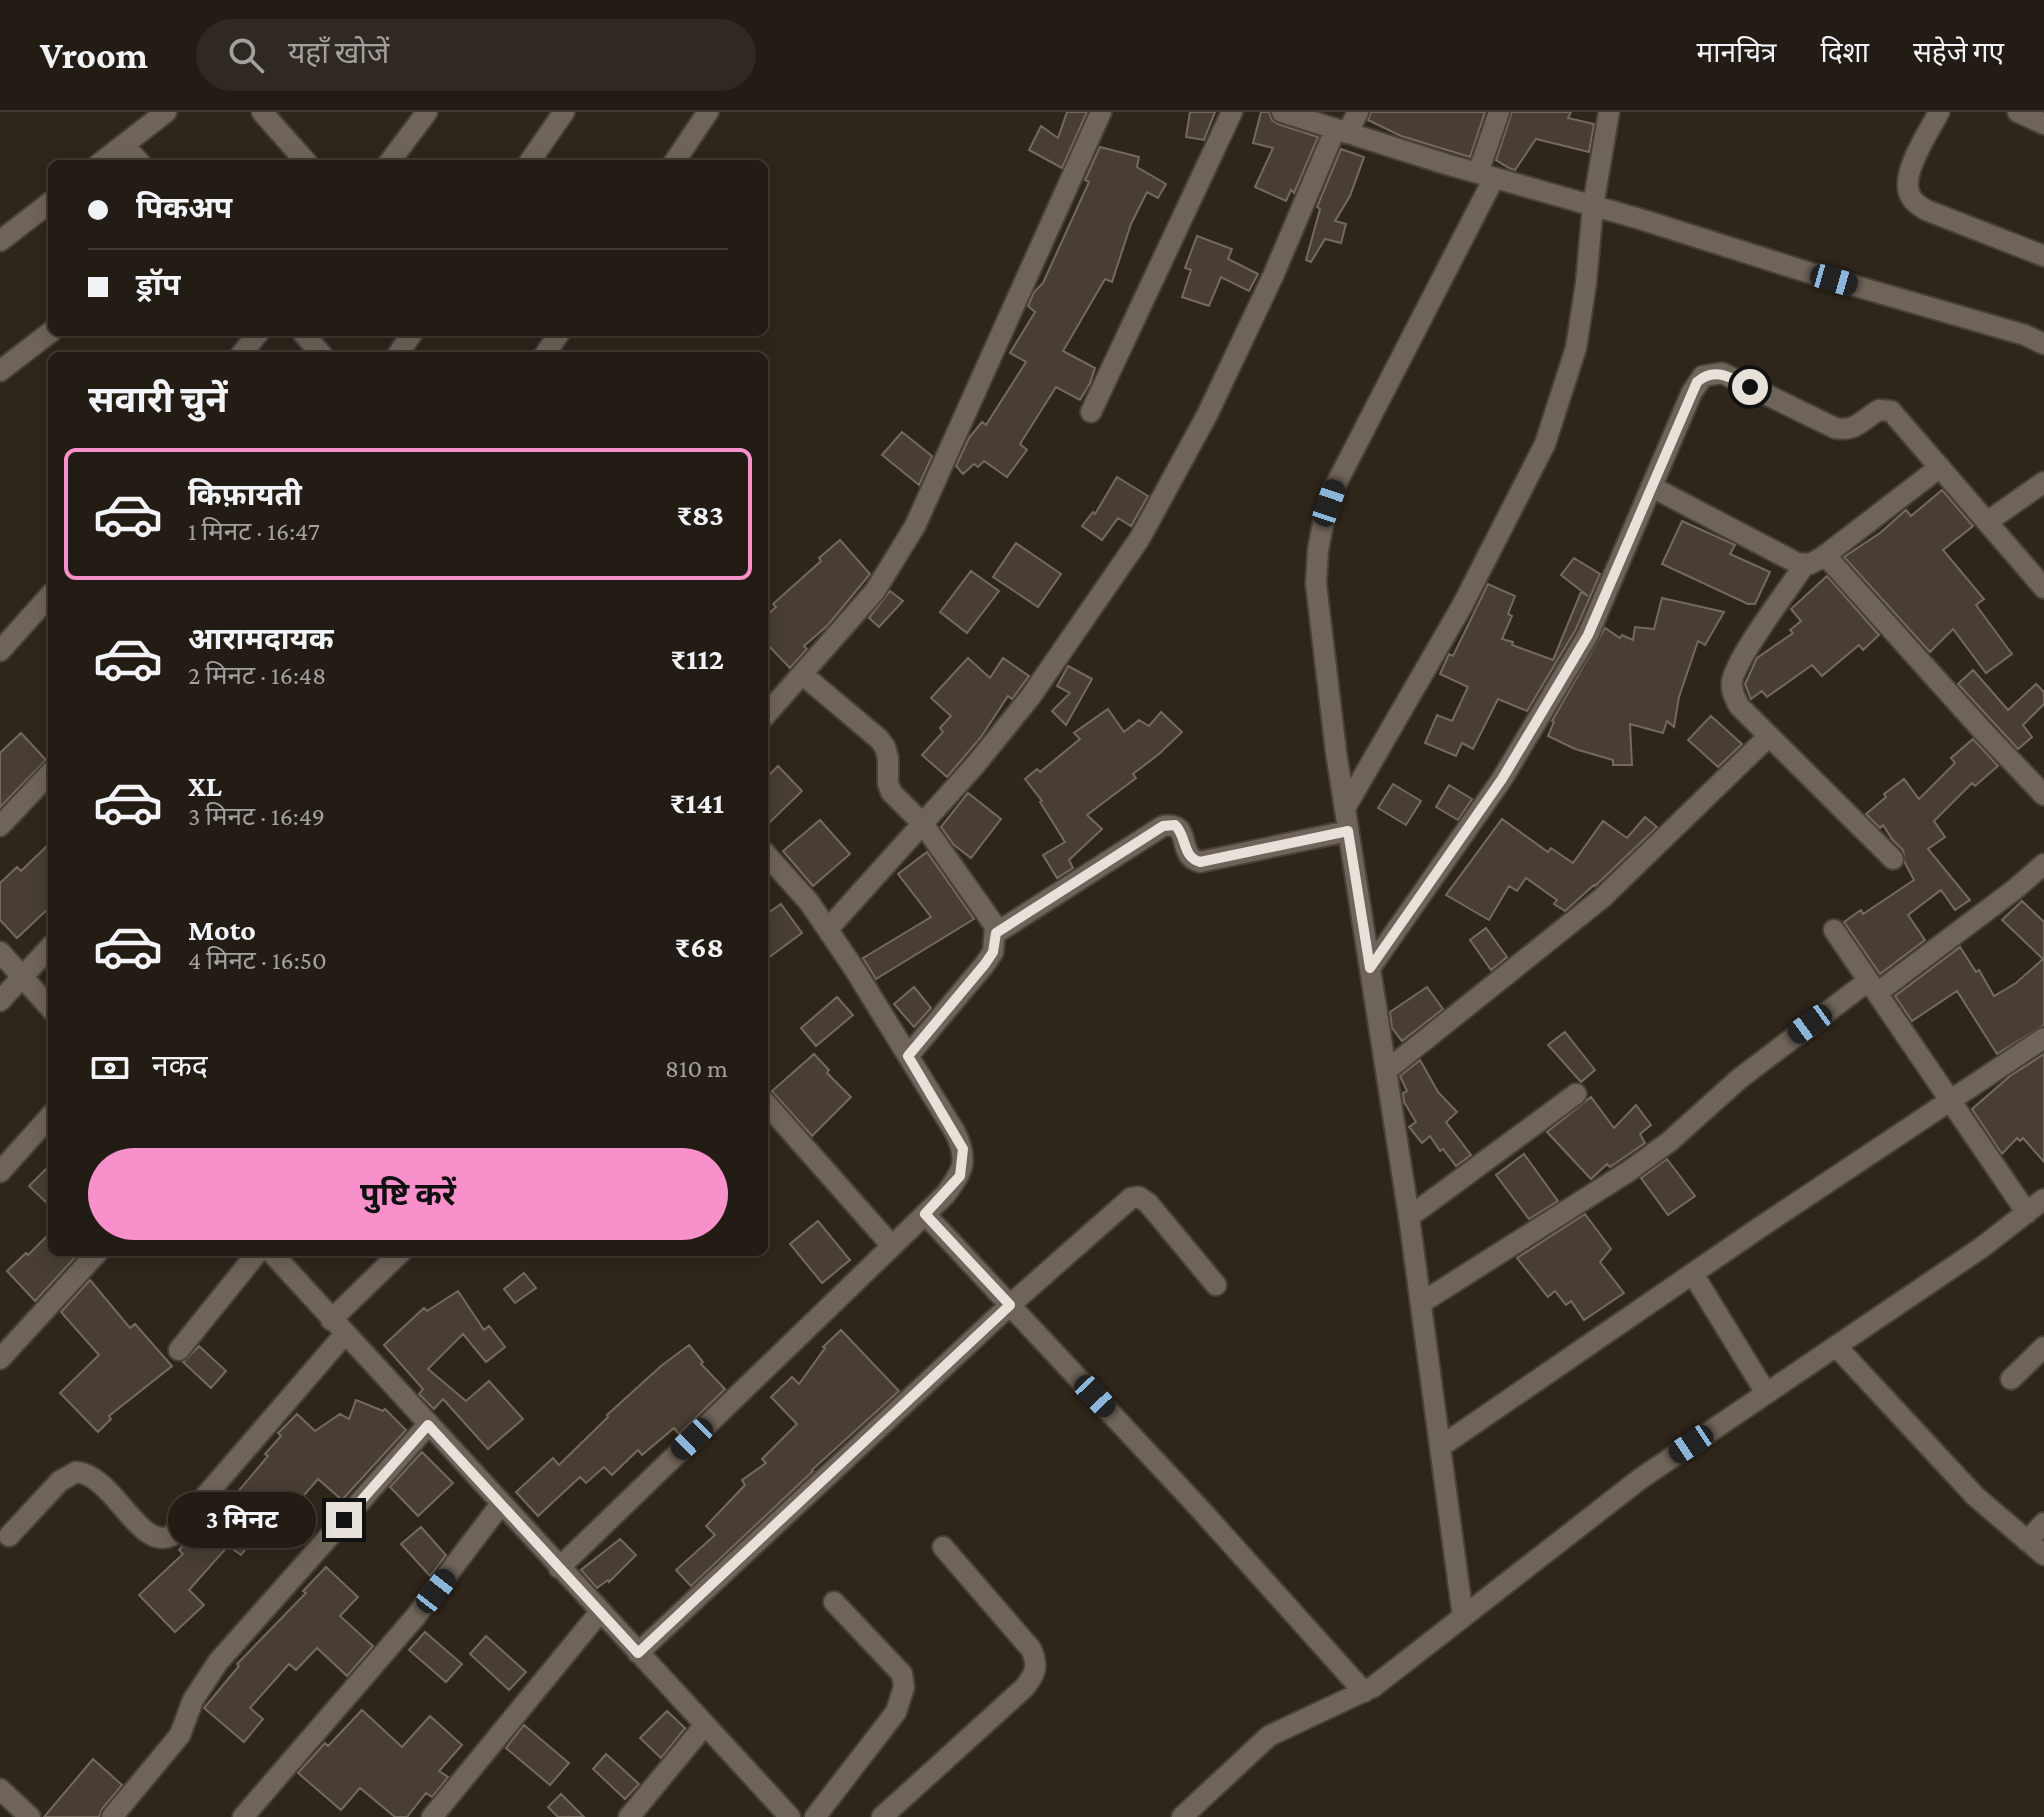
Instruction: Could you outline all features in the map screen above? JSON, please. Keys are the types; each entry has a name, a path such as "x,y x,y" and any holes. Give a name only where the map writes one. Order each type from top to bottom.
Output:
{"street":[{"path":"104,160 166,112"},
{"path":"262,112 304,160"},
{"path":"531,160 564,112"},
{"path":"676,160 708,112"},
{"path":"768,712 875,591 915,526 1101,112"},
{"path":"1091,412 1232,112"},
{"path":"1282,112 1486,176 2025,335 2044,344"},
{"path":"828,929 976,764 1031,696 1140,538 1207,415 1341,131 1358,112"},
{"path":"1463,1617 1409,1217 1348,831 1316,584 1318,550 1334,488 1486,176 1499,112"},
{"path":"1345,808 1462,606 1545,444 1576,348 1593,206 1609,112"},
{"path":"1939,112 1911,166 1908,188 1911,197 1926,210 2044,256"},
{"path":"2018,112 2044,124"},
{"path":"391,160 424,114"},
{"path":"124,145 137,160"},
{"path":"0,241 48,204"},
{"path":"0,371 48,334"},
{"path":"243,352 256,336"},
{"path":"306,336 320,352"},
{"path":"1370,968 1502,779 1588,635 1697,382 1712,373 1722,373 1835,428 1847,430 1858,427 1879,410 1891,411 2044,588"},
{"path":"1652,487 1797,563 1805,564 1815,563 1940,467"},
{"path":"1987,522 2044,482"},
{"path":"1825,555 2044,795"},
{"path":"1805,564 1739,663 1731,685 1739,706 1893,859"},
{"path":"0,651 48,597"},
{"path":"802,674 879,739 888,758 891,792 923,824 991,919 996,933 993,952 985,964 908,1056"},
{"path":"1386,1071 1602,898 1769,736"},
{"path":"0,826 48,775"},
{"path":"996,933 1163,826 1175,825 1179,828 1188,855 1200,862 1348,831"},
{"path":"1421,1303 1659,1149 1739,1079 2014,890 2044,864"},
{"path":"559,1568 925,1214 960,1176 963,1149 908,1056 809,902 773,875"},
{"path":"1834,930 2027,1213"},
{"path":"0,1001 48,949"},
{"path":"0,952 48,1005"},
{"path":"1440,1447 2044,1038"},
{"path":"1409,1217 1576,1094"},
{"path":"768,1106 892,1246"},
{"path":"0,1172 48,1118"},
{"path":"638,1653 1010,1305 1134,1197 1148,1203 1216,1285"},
{"path":"1182,1817 1269,1736 1364,1692 1640,1479 1981,1248 2044,1199"},
{"path":"925,1214 1201,1510 1364,1692"},
{"path":"0,1359 94,1256"},
{"path":"179,1350 255,1256"},
{"path":"275,1256 790,1817"},
{"path":"9,1536 60,1481 76,1472 95,1477 151,1536 161,1539 171,1536 337,1327 398,1256"},
{"path":"1693,1274 1766,1393"},
{"path":"1836,1346 1975,1496 2044,1555"},
{"path":"2011,1379 2044,1347"},
{"path":"112,1817 180,1735 193,1700 218,1662 428,1425"},
{"path":"243,1817 416,1616 501,1504"},
{"path":"2027,1541 2044,1523"},
{"path":"882,1817 1034,1677 1036,1668 1031,1649 943,1547"},
{"path":"815,1817 896,1712 904,1687 902,1674 834,1602"},
{"path":"432,1817 600,1612"},
{"path":"629,1817 704,1726"},
{"path":"0,1789 30,1817"}],"building":[{"path":"1067,112 1087,112 1062,168 1029,150 1041,126 1058,138"},
{"path":"1190,112 1215,112 1204,140 1186,137"},
{"path":"1261,112 1269,112 1278,124 1318,137 1294,193 1291,190 1286,201 1255,187 1273,148 1253,143"},
{"path":"1371,112 1485,112 1470,157 1401,136 1368,120"},
{"path":"1512,112 1571,112 1568,118 1594,124 1589,152 1536,139 1515,170 1509,168 1496,160"},
{"path":"1100,147 1139,157 1137,167 1166,184 1158,198 1147,192 1131,224 1112,282 1105,279 1063,351 1095,368 1090,383 1080,400 1056,387 1020,444 1027,450 1007,477 984,461 978,467 974,464 963,474 956,466 969,438 982,422 986,425 1026,362 1010,353 1035,312 1028,306 1034,292 1043,283 1089,182 1085,180"},
{"path":"1341,149 1364,157 1350,196 1335,221 1346,224 1341,243 1325,239 1311,262 1306,260 1320,209 1317,207"},
{"path":"1197,236 1232,249 1228,259 1258,274 1249,291 1221,277 1209,306 1182,297 1191,270 1185,268"},
{"path":"902,432 932,456 919,485 882,455"},
{"path":"1117,477 1148,496 1131,526 1118,518 1102,540 1082,526 1093,512 1095,514"},
{"path":"1942,490 1973,526 1943,550 1984,599 1976,605 2012,654 1986,673 1953,629 1930,652 1844,557 1880,533 1906,510 1911,516"},
{"path":"1682,521 1735,545 1730,554 1770,572 1755,604 1748,604 1662,564"},
{"path":"840,540 870,574 828,625 804,646 807,649 790,668 768,645 768,614 776,607 773,604 821,561 819,558"},
{"path":"1016,543 1061,574 1038,607 993,577"},
{"path":"1574,558 1600,574 1576,629 1527,711 1498,699 1473,749 1462,743 1456,756 1425,743 1437,715 1452,721 1468,687 1440,674 1449,654 1453,656 1488,584 1515,596 1508,614 1512,616 1502,639 1553,660 1581,592 1588,596 1561,575"},
{"path":"971,571 999,591 967,633 940,612"},
{"path":"1827,576 1879,635 1863,650 1859,645 1822,676 1812,665 1767,697 1762,691 1751,699 1745,684 1757,658 1793,633 1790,630 1801,621 1791,609"},
{"path":"890,591 903,601 879,627 869,618"},
{"path":"1662,598 1724,612 1705,645 1698,641 1679,697 1674,727 1667,721 1663,733 1630,724 1632,765 1613,765 1613,760 1575,749 1548,736 1552,721 1605,628 1620,638 1622,635 1633,640 1635,627 1654,629"},
{"path":"968,658 990,678 1003,658 1029,676 1012,699 1008,696 981,737 947,777 922,755 943,732 940,728 951,716 931,698"},
{"path":"1068,666 1092,679 1066,725 1052,711 1070,693 1057,686"},
{"path":"1973,670 2008,710 2036,684 2044,692 2044,704 2023,725 2032,737 2018,749 1958,684"},
{"path":"1108,709 1124,732 1139,720 1149,726 1161,712 1182,732 1133,774 1136,778 1087,815 1102,829 1069,860 1073,868 1057,878 1043,855 1065,842 1042,801 1025,779 1037,769 1040,772 1080,739 1074,733"},
{"path":"1711,716 1742,744 1718,767 1688,740"},
{"path":"21,733 46,760 0,807 0,753"},
{"path":"1973,739 1998,766 1975,786 1972,783 1934,821 1945,837 1928,849 1970,900 1955,910 1941,890 1908,915 1925,940 1880,974 1844,922 1861,910 1863,914 1914,880 1905,863 1903,850 1883,825 1880,828 1866,814 1886,797 1884,794 1904,779 1919,799 1955,763 1951,758"},
{"path":"778,766 802,791 768,824 768,776"},
{"path":"1393,784 1421,801 1406,825 1378,808"},
{"path":"1449,785 1472,799 1458,820 1436,807"},
{"path":"968,793 1001,819 971,858 954,845 941,827"},
{"path":"1645,817 1657,827 1565,911 1554,904 1557,900 1526,878 1517,891 1509,886 1489,920 1446,895 1502,819 1548,852 1551,848 1573,863 1603,821 1627,838"},
{"path":"820,820 850,854 813,886 783,851"},
{"path":"48,845 48,909 17,938 0,920 0,883 17,867 21,871"},
{"path":"927,852 974,919 876,979 863,958 931,917 898,874"},
{"path":"2022,901 2044,922 2044,1025 1997,1054 1957,991 1912,1021 1895,996 1960,947 1976,972 1979,970 1994,996 2016,983 2043,959 2002,920"},
{"path":"781,904 802,933 768,958 768,913"},
{"path":"1486,928 1507,957 1491,970 1470,940"},
{"path":"914,987 931,1008 914,1027 894,1004"},
{"path":"1427,987 1443,1009 1402,1041 1392,1028 1390,1012"},
{"path":"837,997 853,1015 816,1046 801,1028"},
{"path":"1565,1032 1595,1070 1581,1082 1548,1045"},
{"path":"814,1054 829,1070 827,1073 851,1097 812,1136 772,1091"},
{"path":"2044,1054 2044,1162 2023,1138 2020,1141 2017,1138 2002,1154 1972,1109 2010,1076"},
{"path":"1420,1060 1438,1092 1457,1112 1446,1122 1471,1155 1456,1166 1430,1136 1422,1143 1409,1127 1416,1122 1404,1102 1403,1093 1407,1091 1400,1076"},
{"path":"1591,1097 1614,1128 1636,1105 1651,1125 1640,1134 1645,1143 1610,1167 1607,1164 1591,1179 1547,1132"},
{"path":"1524,1154 1558,1201 1529,1219 1496,1175"},
{"path":"1667,1159 1695,1196 1668,1215 1641,1178"},
{"path":"48,1167 48,1204 29,1186"},
{"path":"1585,1214 1611,1249 1600,1262 1624,1293 1584,1320 1571,1301 1566,1305 1555,1291 1548,1297 1517,1258"},
{"path":"818,1221 850,1260 822,1283 790,1244"},
{"path":"48,1235 48,1256 76,1256 35,1301 7,1271 26,1253 28,1255"},
{"path":"524,1273 536,1288 515,1303 504,1289"},
{"path":"90,1280 130,1328 135,1324 172,1366 109,1416 111,1419 98,1432 60,1393 99,1355 61,1312"},
{"path":"458,1291 484,1330 489,1326 505,1347 486,1362 463,1334 428,1369 466,1401 489,1381 523,1419 488,1449 443,1399 434,1409 419,1394 423,1389 384,1345 424,1308 427,1311"},
{"path":"841,1330 899,1391 691,1586 676,1570 715,1535 706,1526 745,1485 742,1480 766,1463 762,1459 797,1424 771,1397 792,1377 799,1384 823,1347"},
{"path":"689,1345 703,1362 701,1364 725,1389 679,1434 674,1428 642,1455 638,1450 612,1475 604,1467 586,1483 580,1477 538,1516 516,1492 553,1458 559,1465 607,1415"},
{"path":"199,1346 226,1371 211,1388 183,1362"},
{"path":"356,1400 383,1411 385,1409 406,1430 342,1500 318,1479 286,1516 277,1509 241,1555 228,1546 189,1590 204,1605 175,1632 139,1595 183,1554 179,1550 197,1529 200,1531 222,1503 226,1506 268,1456 265,1454 281,1436 278,1433 297,1414 315,1431 340,1414 349,1419"},
{"path":"422,1452 453,1483 418,1516 390,1487"},
{"path":"421,1527 446,1555 430,1576 401,1544"},
{"path":"620,1539 636,1555 609,1582 597,1588 581,1570"},
{"path":"326,1567 358,1597 340,1616 373,1646 347,1676 317,1648 296,1670 289,1664 250,1708 263,1719 244,1742 204,1708 239,1666 237,1664 306,1593 303,1591"},
{"path":"425,1632 462,1664 446,1682 409,1650"},
{"path":"486,1636 526,1672 509,1690 470,1654"},
{"path":"362,1710 402,1747 430,1716 462,1745 439,1771 448,1777 432,1797 426,1793 407,1817 395,1817 360,1788 341,1810 298,1773 325,1743 328,1746"},
{"path":"667,1711 685,1728 661,1758 640,1738"},
{"path":"524,1725 569,1763 550,1785 506,1748"},
{"path":"606,1754 639,1784 625,1799 593,1769"},
{"path":"93,1759 122,1785 99,1817 44,1817"},
{"path":"561,1794 584,1817 558,1817 548,1807"}],"route":[{"path":"344,1520 428,1425 638,1653 1010,1305 925,1214 960,1176 963,1149 908,1056 985,964 993,952 996,933 1169,824 1179,828 1188,855 1200,862 1348,831 1370,968 1502,779 1588,635 1697,382 1703,376 1722,373 1750,387"}]}
